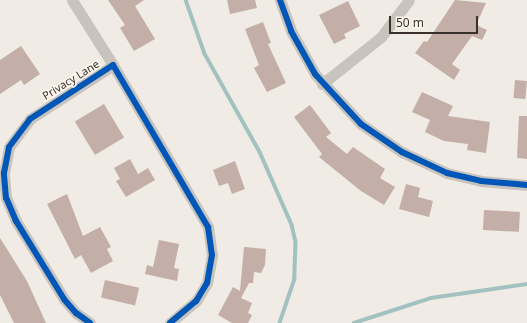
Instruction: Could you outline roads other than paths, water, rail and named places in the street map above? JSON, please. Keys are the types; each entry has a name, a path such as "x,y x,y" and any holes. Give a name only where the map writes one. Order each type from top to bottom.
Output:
{"street":[{"name":"Privacy Lane","path":"72,0 113,65 208,227 212,255 206,283 196,301 170,323"},
{"path":"280,0 298,46 322,84 360,124 418,160 465,178 527,185"},
{"path":"322,84 376,42 409,0"},
{"name":"Privacy Lane","path":"90,323 76,313 64,298 16,221 6,198 4,168 9,147 30,119 113,65"}],"waterway":[{"path":"186,0 205,54 260,152 292,225 296,242 295,279 280,323"},
{"path":"354,323 431,298 527,284"}]}
